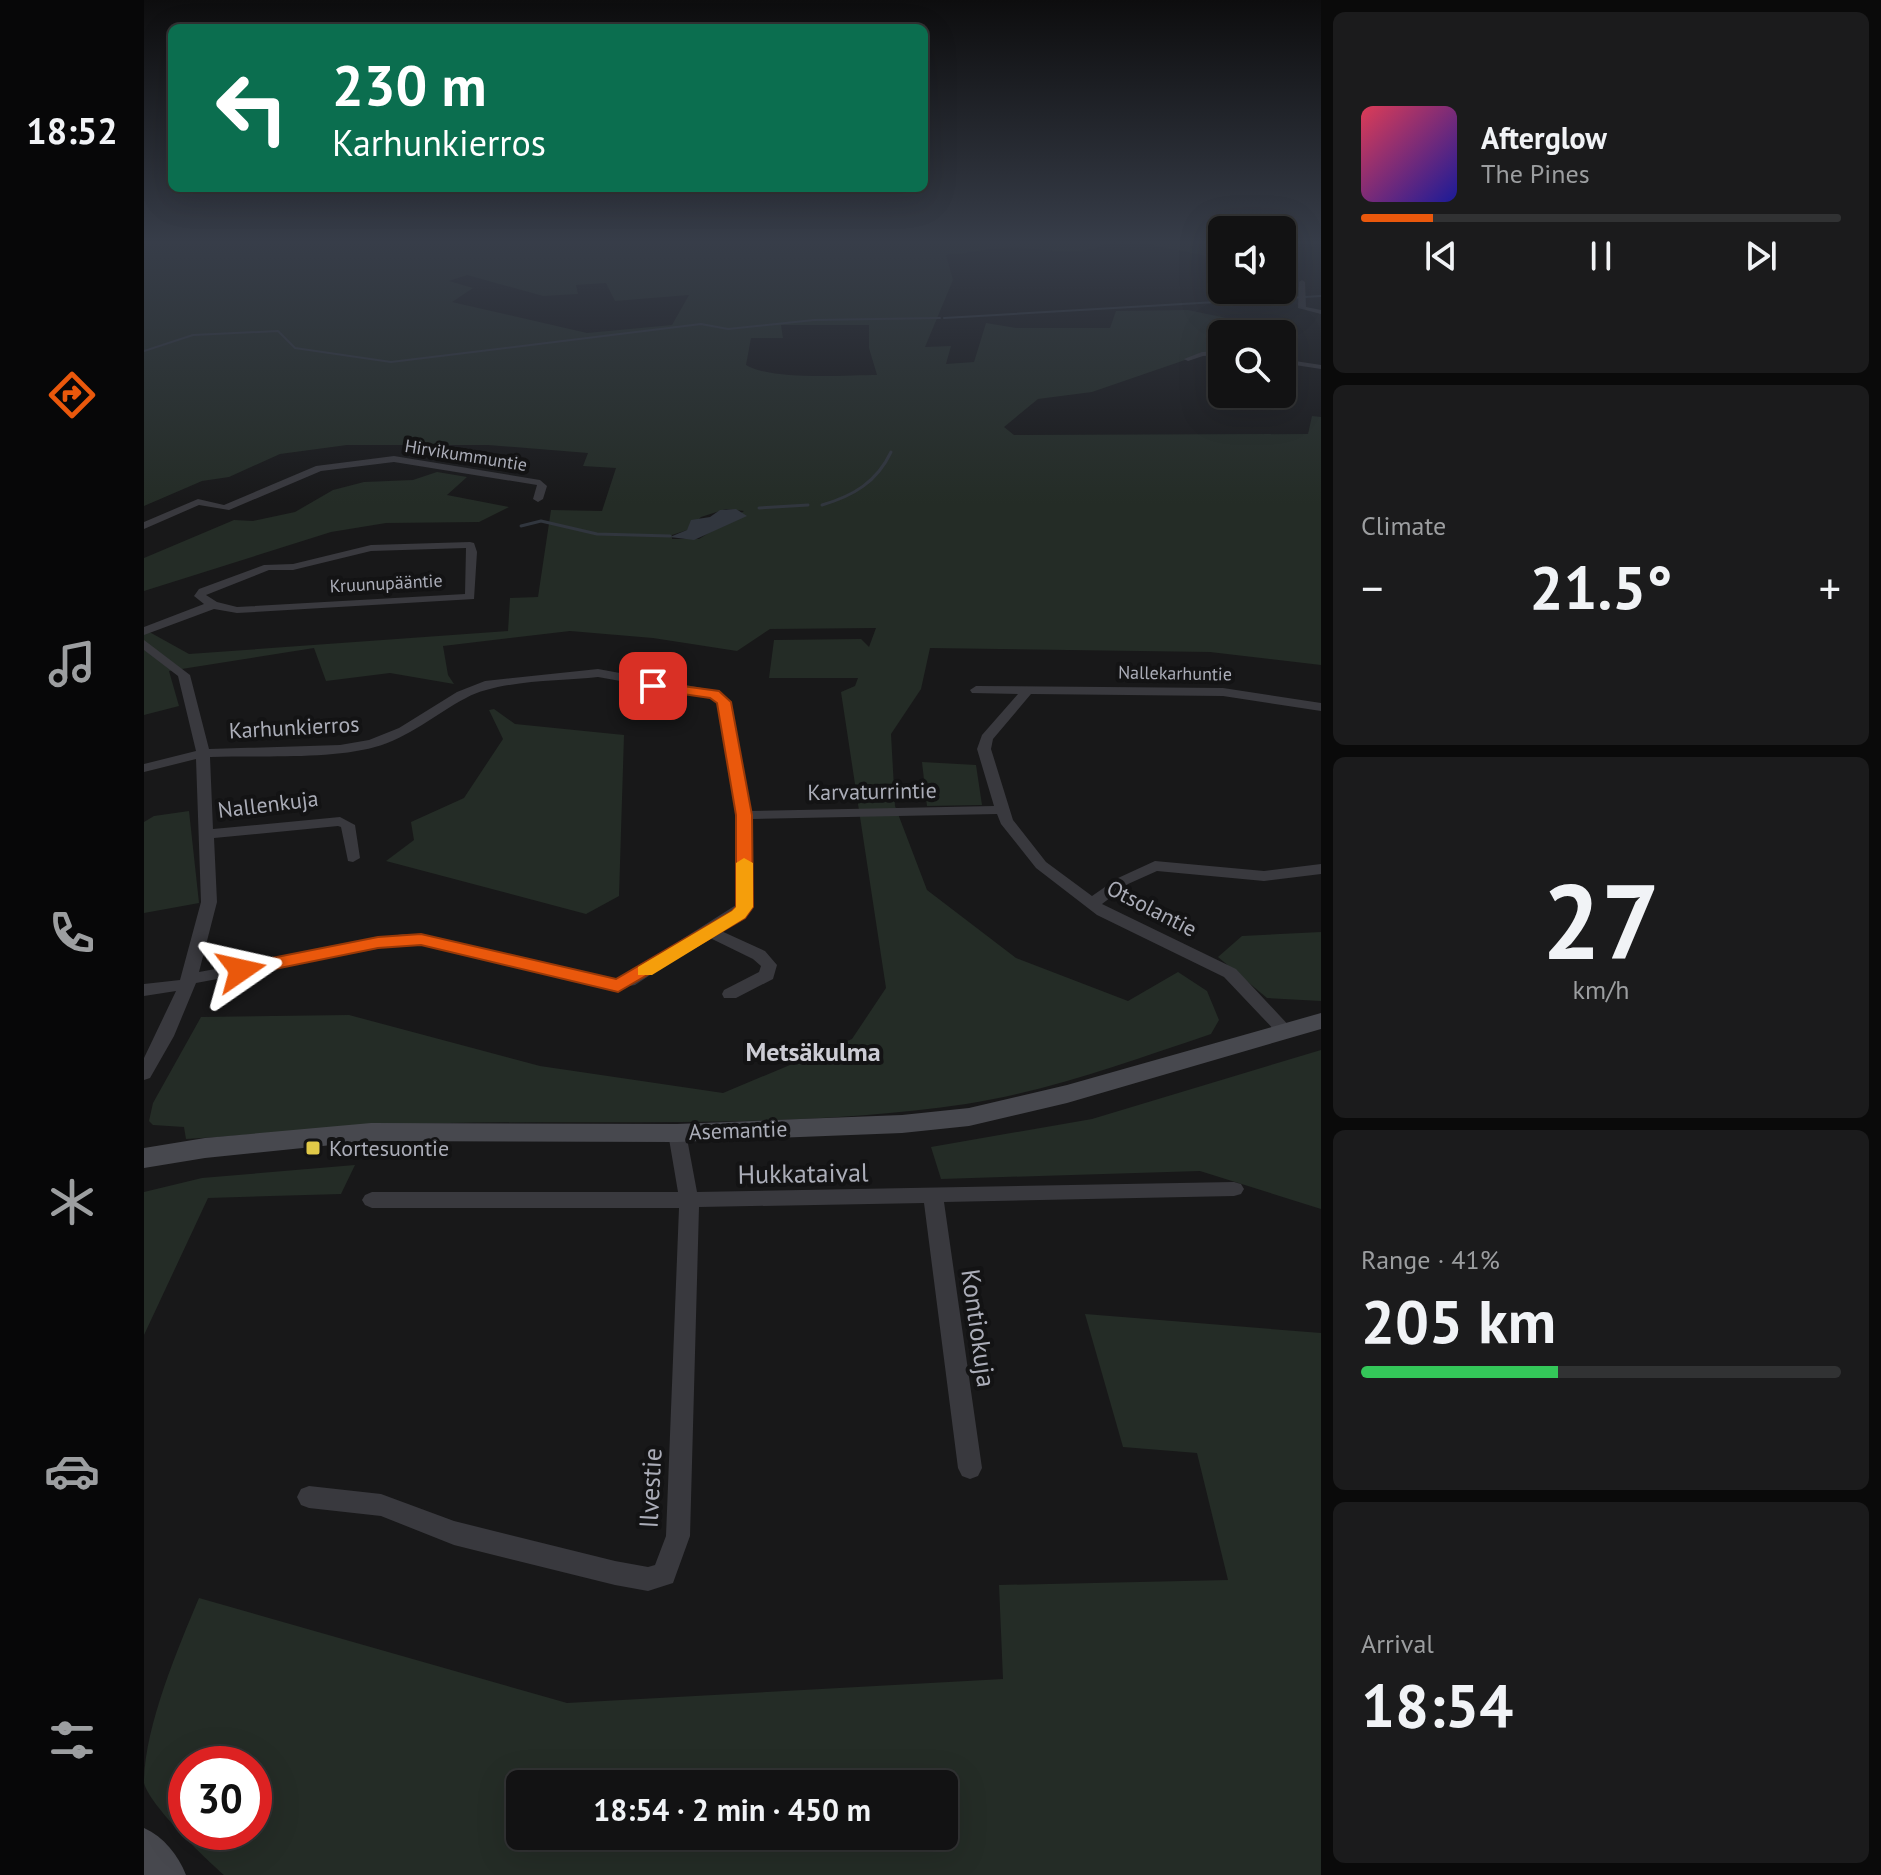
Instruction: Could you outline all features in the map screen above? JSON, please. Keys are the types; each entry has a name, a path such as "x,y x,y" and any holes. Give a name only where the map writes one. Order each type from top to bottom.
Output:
{"main road":[{"name":"Asemantie","path":"144,1158 205,1148 371,1132 677,1133 902,1124 969,1117 1067,1094 1321,1021"}],"street":[{"path":"1188,359 1208,354"},
{"path":"1296,363 1321,367"},
{"name":"Hirvikummuntie","path":"144,526 198,502 225,508 319,468 402,458 540,483 538,499"},
{"name":"Kruunupääntie","path":"144,631 213,605 237,610 470,597 470,545 371,548 285,568 268,567 203,591 200,596 213,605"},
{"path":"144,644 184,675 203,753 209,902 188,981 165,1036 144,1074"},
{"name":"Karhunkierros","path":"144,990 403,939 421,939 618,986 710,932 744,907 744,815 729,726 720,698 598,673 472,689 404,731 372,744 340,749 203,753"},
{"name":"Nallekarhuntie","path":"976,690 1223,692 1321,707"},
{"name":"Otsolantie","path":"1027,691 987,738 984,749 1006,821 1041,865 1103,912 1230,973 1285,1031"},
{"path":"144,768 203,753"},
{"name":"Karvaturrintie","path":"744,815 1001,810"},
{"name":"Nallenkuja","path":"206,834 329,819 348,825 353,858"},
{"path":"1093,903 1123,881 1155,866 1264,876 1321,869"},
{"path":"710,932 759,955 769,965 767,975 730,994"},
{"name":"Ilvestie","path":"309,1497 381,1505 454,1533 615,1573 648,1579 664,1574 678,1536 689,1200 677,1133"},
{"name":"Hukkataival","path":"372,1200 933,1197 1234,1189"},
{"name":"Kontiokuja","path":"933,1197 970,1468"}],"shaded area":[{"path":"144,330 572,330 587,333 624,330 782,330 783,338 751,338 746,365 773,373 829,376 877,375 869,348 869,330 932,330 925,347 951,346 946,364 974,362 984,330 1208,330 1208,352 1092,392 1038,399 1004,427 1014,435 1308,434 1312,416 1321,417 1321,665 1210,652 930,648 921,689 891,734 895,806 927,890 1016,958 1128,1001 1178,972 1207,991 1219,1020 1211,1034 1059,1083 966,1104 894,1113 749,1121 385,1125 186,1139 184,1127 153,1125 149,1121 153,1103 201,1017 349,1015 540,1066 723,1093 852,1039 886,988 841,692 855,686 858,678 769,678 774,640 861,639 869,647 876,628 770,629 737,651 653,638 570,631 443,646 448,675 454,684 390,673 326,681 314,648 169,671 179,706 144,715 144,629 189,654 508,631 510,598 538,597 551,510 602,511 616,468 583,466 588,453 488,445 347,445 280,454 229,477 202,481 144,506","holes":["726,509 744,511 699,539 672,539 672,535 687,530 701,517"]},
{"path":"437,472 467,477 447,495 509,507 479,522 386,523 331,532 144,591 144,558 234,520 253,521 295,512 333,490 364,482 413,480"},
{"path":"736,509 747,516 694,540 670,537 687,530 691,520 710,517 720,510"},
{"path":"494,709 515,724 624,735 619,896 586,914 386,861 414,840 411,822 464,798 503,739 489,710"},
{"path":"922,762 976,765 982,805 927,806"},
{"path":"189,811 199,903 144,913 144,822 154,816"},
{"path":"1321,932 1321,1001 1267,998 1218,957 1242,936"},
{"path":"1321,1050 1321,1209 1200,1171 941,1179 931,1147 1092,1119"},
{"path":"355,1165 341,1194 208,1198 144,1335 144,1192 202,1178"},
{"path":"1085,1314 1321,1333 1321,1875 224,1875 198,1850 272,1850 272,1746 168,1746 168,1819 144,1783 156,1713 199,1598 567,1703 1003,1679 999,1585 1228,1580 1197,1453 1123,1447"}],"waterway":[{"path":"144,351 193,335 278,331 295,348 391,362 656,330"},
{"path":"822,505 844,497 871,480 891,452"},
{"path":"759,508 808,505"},
{"path":"521,526 541,521 597,534 670,536"}],"slow traffic":[{"path":"645,971 739,915 744,907 744,863"}],"place":[{"name":"Kortesuontie","path":"313,1148"}],"district":[{"name":"Metsäkulma","path":"813,1051"}],"route":[{"path":"241,970 378,943 421,939 618,986 739,915 744,907 744,815 724,702 714,694 653,686"}]}
